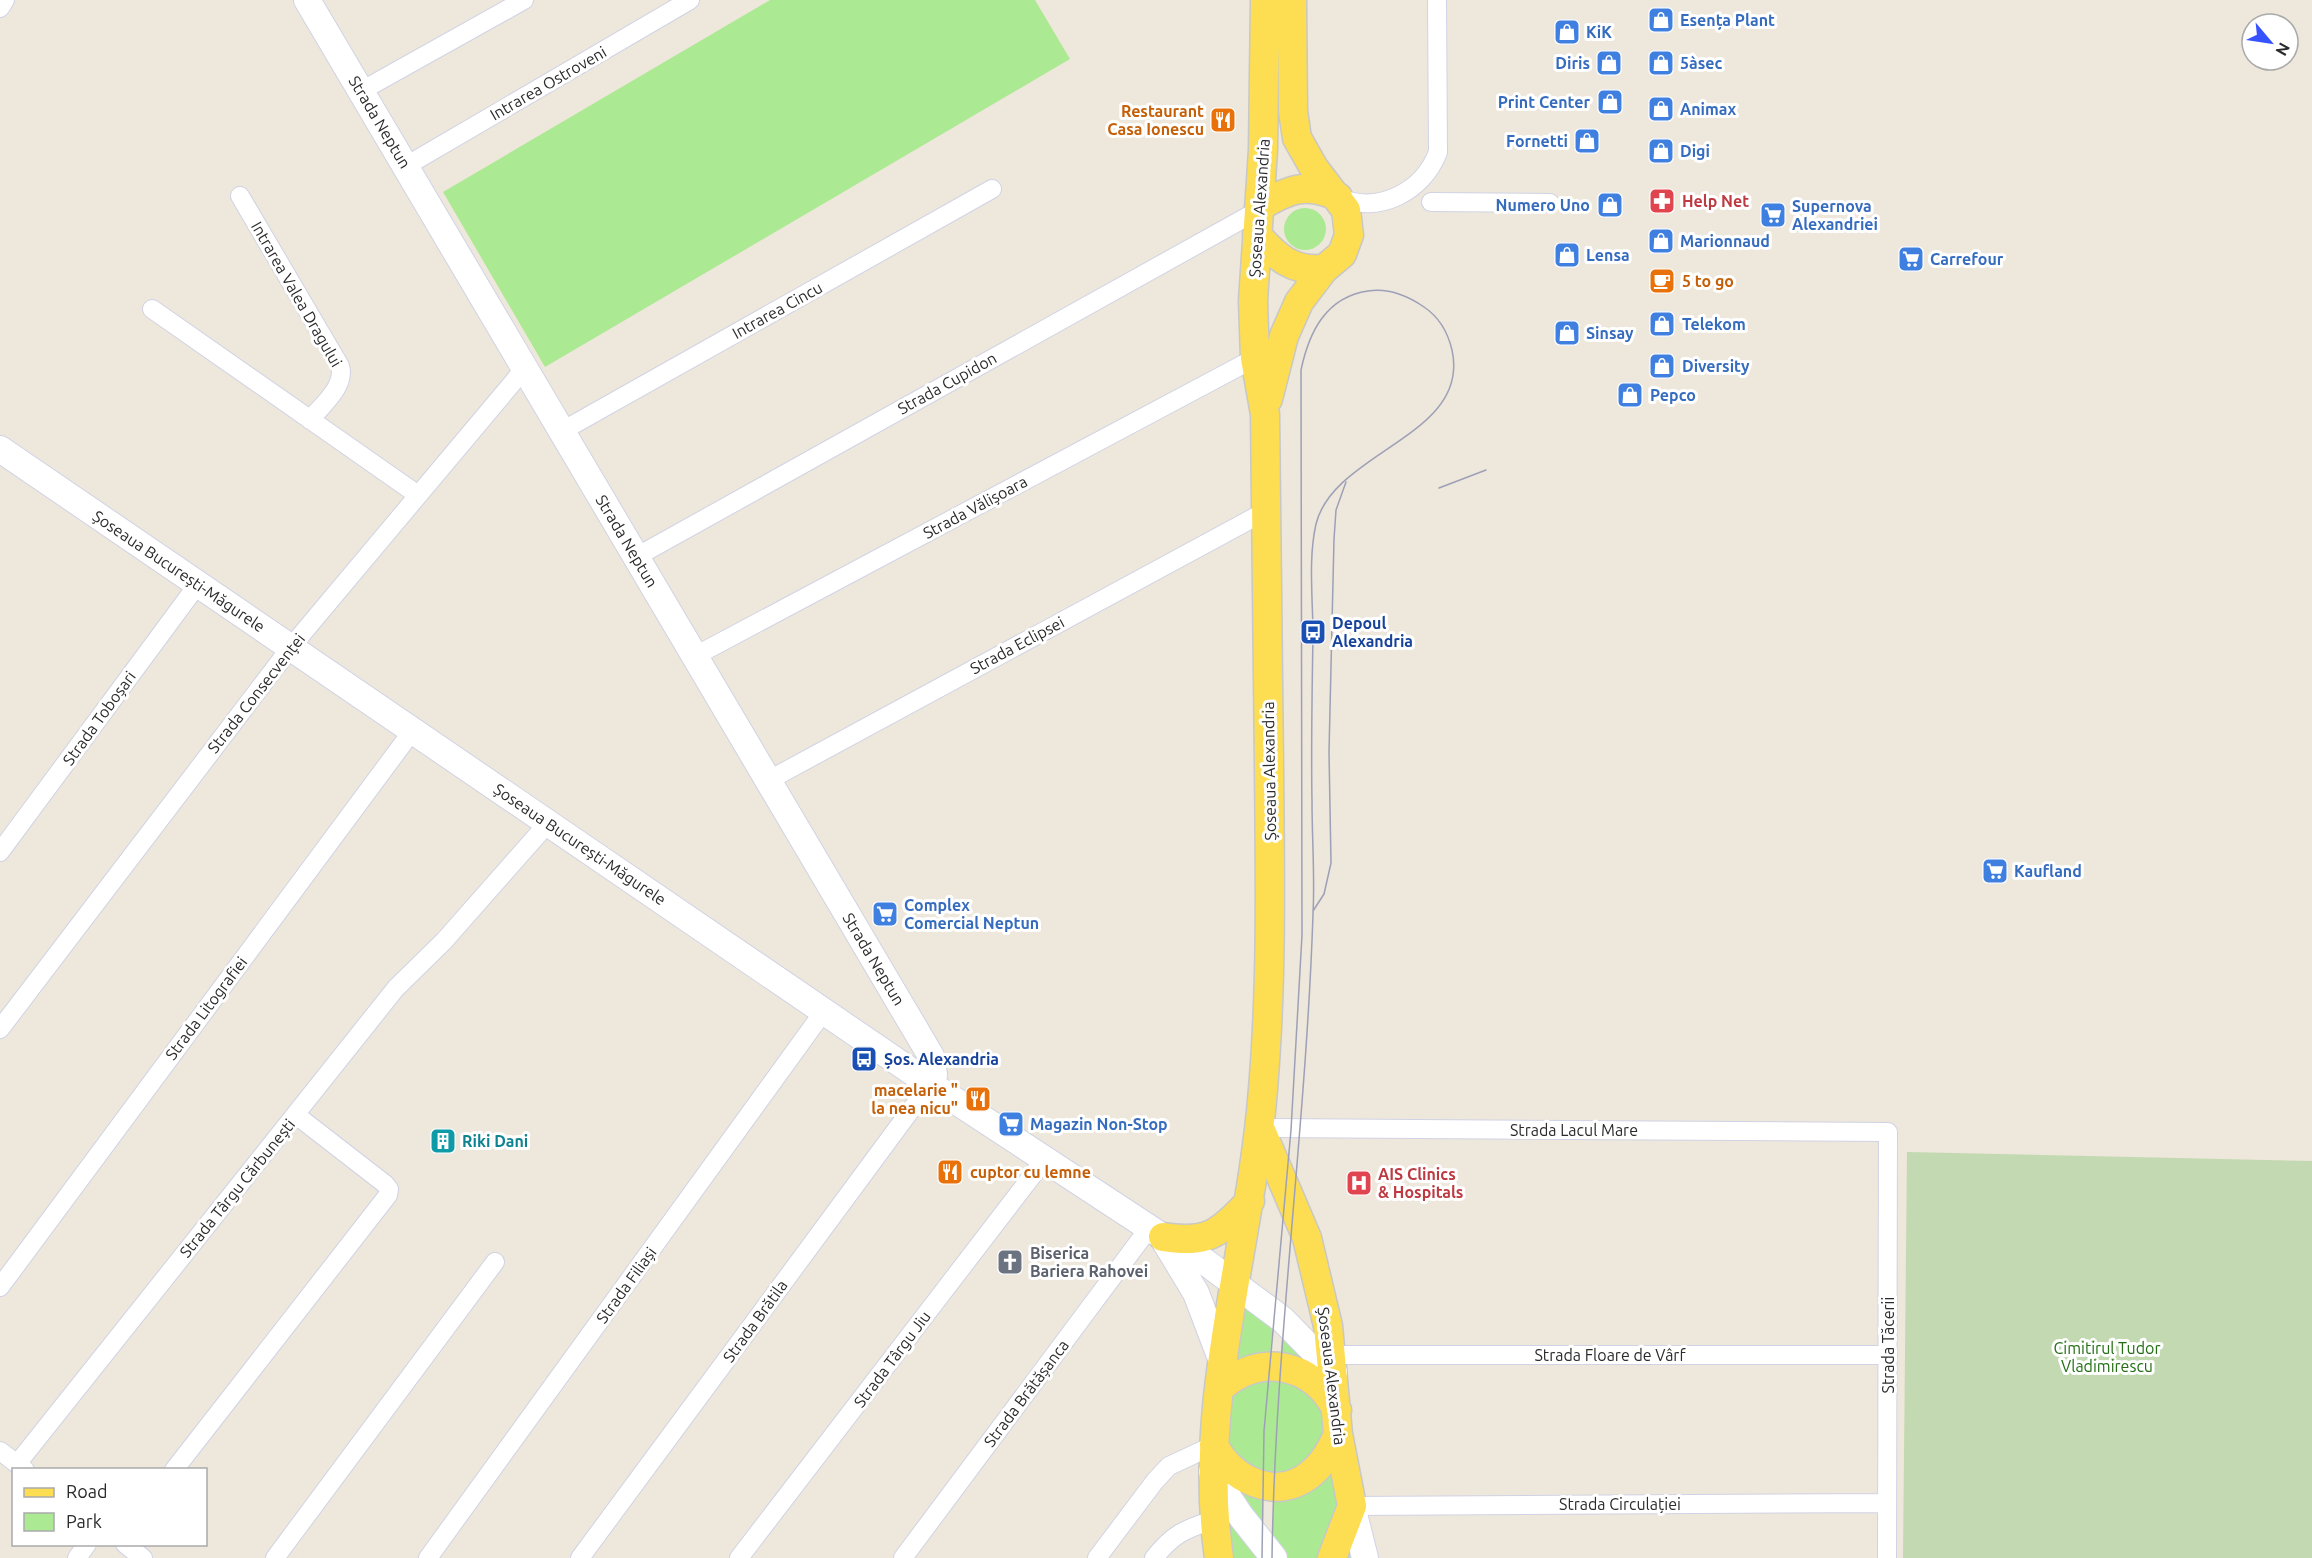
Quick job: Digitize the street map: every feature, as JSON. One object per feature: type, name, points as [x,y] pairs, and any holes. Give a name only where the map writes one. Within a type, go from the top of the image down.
[{"type":"main road","name":"Strada Neptun","points":[[307,0],[932,1056],[934,1075],[930,1084]]},
{"type":"main road","name":"Șoseaua Alexandria","points":[[1219,1558],[1213,1520],[1213,1459],[1221,1377],[1260,1128],[1266,1052],[1270,876],[1265,414],[1255,358],[1253,301],[1263,150],[1265,0]]},
{"type":"main road","name":"Șoseaua Alexandria","points":[[1265,414],[1284,336],[1299,302],[1324,269],[1342,254],[1348,235],[1346,210],[1314,168],[1297,138],[1293,111],[1292,0]]},
{"type":"main road","points":[[1324,269],[1310,270],[1292,266],[1272,252],[1258,217],[1281,193],[1304,187],[1322,190],[1338,197]]},
{"type":"main road","name":"Șoseaua București-Măgurele","points":[[0,448],[930,1084],[1236,1283],[1333,1364]]},
{"type":"main road","name":"Șoseaua Alexandria","points":[[1260,1128],[1306,1238],[1323,1299],[1333,1364],[1337,1422],[1352,1506]]},
{"type":"main road","points":[[1156,1232],[1183,1240],[1208,1238],[1232,1221],[1250,1201]]},
{"type":"main road","name":"Șoseaua București-Măgurele","points":[[1156,1232],[1196,1293],[1221,1377]]},
{"type":"main road","points":[[1213,1459],[1226,1465],[1245,1479],[1262,1486],[1282,1486],[1301,1481],[1315,1470],[1329,1452],[1337,1422],[1319,1384],[1291,1369],[1268,1367],[1221,1377]]},
{"type":"main road","points":[[1213,1459],[1240,1515],[1274,1558]]},
{"type":"main road","points":[[1332,1558],[1352,1506]]},
{"type":"main road","points":[[1352,1506],[1365,1558]]},
{"type":"street","points":[[0,8],[5,0]]},
{"type":"street","points":[[361,91],[524,0]]},
{"type":"street","name":"Intrarea Ostroveni","points":[[406,166],[690,0]]},
{"type":"street","points":[[1338,197],[1358,204],[1399,195],[1418,184],[1434,163],[1438,152],[1437,0]]},
{"type":"street","name":"Intrarea Cincu","points":[[562,431],[992,189]]},
{"type":"street","name":"Intrarea Valea Dragului","points":[[240,196],[343,374],[310,420]]},
{"type":"street","points":[[1431,202],[1550,203]]},
{"type":"street","name":"Strada Cupidon","points":[[636,557],[1258,217]]},
{"type":"street","points":[[152,309],[418,495]]},
{"type":"street","name":"Strada Vălișoara","points":[[695,656],[1255,358]]},
{"type":"street","name":"Strada Consecvenței","points":[[0,1029],[291,647],[525,368]]},
{"type":"street","name":"Strada Eclipsei","points":[[769,780],[1266,511]]},
{"type":"street","name":"Strada Toboșari","points":[[0,852],[198,584]]},
{"type":"street","name":"Strada Litografiei","points":[[0,1287],[413,730]]},
{"type":"street","points":[[296,1114],[396,988],[444,941],[549,822]]},
{"type":"street","name":"Strada Filiași","points":[[428,1558],[824,1011]]},
{"type":"street","name":"Strada Brătila","points":[[580,1558],[930,1084]]},
{"type":"street","name":"Strada Târgu Cărbunești","points":[[21,1467],[296,1114],[385,1184],[389,1189],[388,1196],[176,1468]]},
{"type":"street","name":"Strada Lacul Mare","points":[[1260,1128],[1888,1132]]},
{"type":"street","name":"Strada Tăcerii","points":[[1887,1558],[1888,1132]]},
{"type":"street","name":"Strada Târgu Jiu","points":[[740,1558],[1044,1159]]},
{"type":"street","name":"Strada Brătășanca","points":[[903,1558],[1156,1232]]},
{"type":"street","points":[[275,1558],[495,1262]]},
{"type":"street","name":"Strada Floare de Vârf","points":[[1333,1364],[1888,1355]]},
{"type":"street","points":[[0,1451],[21,1467]]},
{"type":"street","points":[[1096,1558],[1155,1480],[1169,1466],[1213,1459]]},
{"type":"street","name":"Strada Circulației","points":[[1352,1506],[1887,1503]]},
{"type":"street","points":[[1154,1558],[1170,1538],[1182,1530],[1213,1520]]},
{"type":"street","points":[[76,1558],[86,1546]]},
{"type":"street","points":[[126,1546],[143,1558]]},
{"type":"green space","points":[[770,0],[1035,0],[1070,59],[545,367],[443,192]]},
{"type":"green space","points":[[1305,208],[1320,214],[1326,229],[1320,244],[1305,250],[1290,244],[1284,229],[1290,214]]},
{"type":"green space","name":"Cimitirul Tudor Vladimirescu","points":[[1907,1152],[2312,1161],[2312,1558],[1903,1558]]},
{"type":"green space","points":[[1237,1283],[1274,1312],[1269,1367],[1280,1367],[1283,1320],[1318,1353],[1365,1558],[1272,1558],[1274,1487],[1262,1486],[1262,1558],[1219,1558]]},
{"type":"tram line","points":[[1262,1558],[1264,1431],[1291,1130],[1302,935],[1301,370],[1309,342],[1322,318],[1330,309],[1353,295],[1375,290],[1411,299],[1429,311],[1438,321],[1452,350],[1452,379],[1441,403],[1422,424],[1348,478],[1328,499],[1316,524],[1314,537],[1312,551],[1313,914],[1304,1075],[1284,1316],[1274,1477],[1272,1558]]},
{"type":"tram line","points":[[1439,488],[1486,470]]},
{"type":"tram line","points":[[1313,911],[1324,894],[1331,863],[1329,752],[1334,539],[1336,510],[1346,482]]},
{"type":"place","name":"Esența Plant","points":[[1661,20]]},
{"type":"place","name":"KiK","points":[[1567,32]]},
{"type":"place","name":"Diris","points":[[1609,63]]},
{"type":"place","name":"5àsec","points":[[1661,63]]},
{"type":"place","name":"Print Center","points":[[1610,102]]},
{"type":"place","name":"Animax","points":[[1661,109]]},
{"type":"place","name":"Restaurant Casa Ionescu","points":[[1223,120]]},
{"type":"place","name":"Fornetti","points":[[1587,141]]},
{"type":"place","name":"Digi","points":[[1661,151]]},
{"type":"place","name":"Help Net","points":[[1662,201]]},
{"type":"place","name":"Numero Uno","points":[[1610,205]]},
{"type":"place","name":"Supernova Alexandriei","points":[[1773,215]]},
{"type":"place","name":"Marionnaud","points":[[1661,241]]},
{"type":"place","name":"Lensa","points":[[1567,255]]},
{"type":"place","name":"Carrefour","points":[[1911,259]]},
{"type":"place","name":"5 to go","points":[[1662,281]]},
{"type":"place","name":"Telekom","points":[[1662,324]]},
{"type":"place","name":"Sinsay","points":[[1567,333]]},
{"type":"place","name":"Diversity","points":[[1662,366]]},
{"type":"place","name":"Pepco","points":[[1630,395]]},
{"type":"place","name":"Depoul Alexandria","points":[[1313,632]]},
{"type":"place","name":"Kaufland","points":[[1995,871]]},
{"type":"place","name":"Complex Comercial Neptun","points":[[885,914]]},
{"type":"place","name":"Șos. Alexandria","points":[[864,1059]]},
{"type":"place","name":"macelarie \" la nea nicu\"","points":[[978,1099]]},
{"type":"place","name":"Magazin Non-Stop","points":[[1011,1124]]},
{"type":"place","name":"Riki Dani","points":[[443,1141]]},
{"type":"place","name":"cuptor cu lemne","points":[[950,1172]]},
{"type":"place","name":"AIS Clinics & Hospitals","points":[[1359,1183]]},
{"type":"place","name":"Biserica Bariera Rahovei","points":[[1010,1262]]}]
